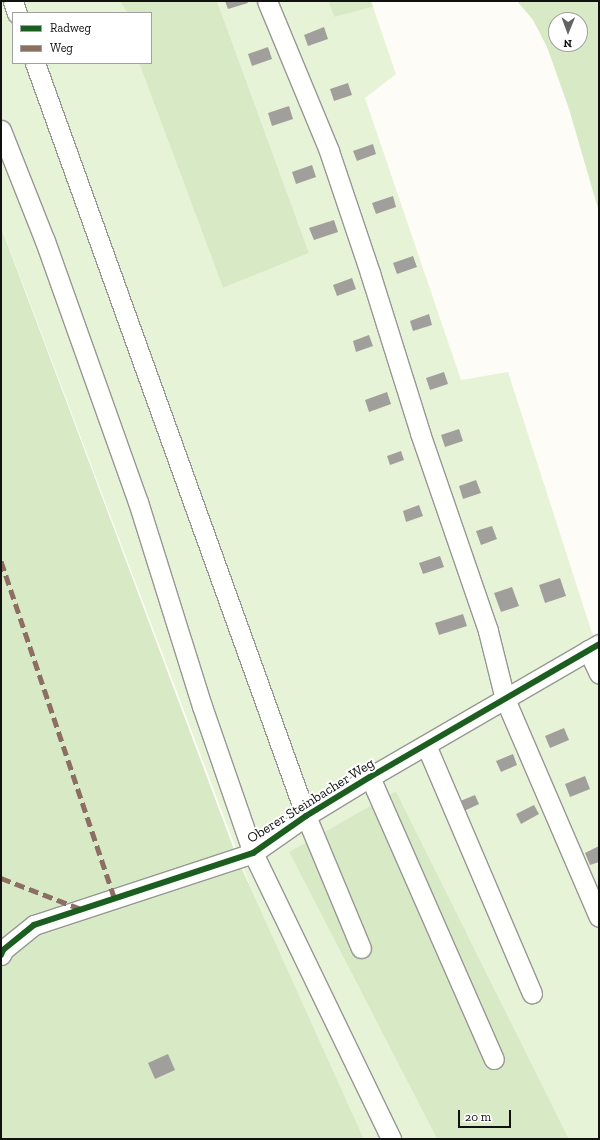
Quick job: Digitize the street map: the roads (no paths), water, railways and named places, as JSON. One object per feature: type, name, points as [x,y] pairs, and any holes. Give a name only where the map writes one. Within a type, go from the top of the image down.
[{"type":"street","points":[[13,1],[17,12]]},
{"type":"street","points":[[267,1],[329,151],[420,433],[488,631],[506,699],[599,917]]},
{"type":"street","points":[[35,64],[306,816],[361,948]]},
{"type":"street","points":[[1,130],[46,241],[138,502],[202,706],[253,853],[391,1139]]},
{"type":"street","points":[[594,647],[599,674]]},
{"type":"street","name":"Oberer Steinbacher Weg","points":[[1,955],[3,950],[34,925],[253,853],[306,816],[370,777],[594,647]]},
{"type":"street","points":[[426,745],[532,993]]},
{"type":"street","points":[[370,777],[494,1059]]}]
